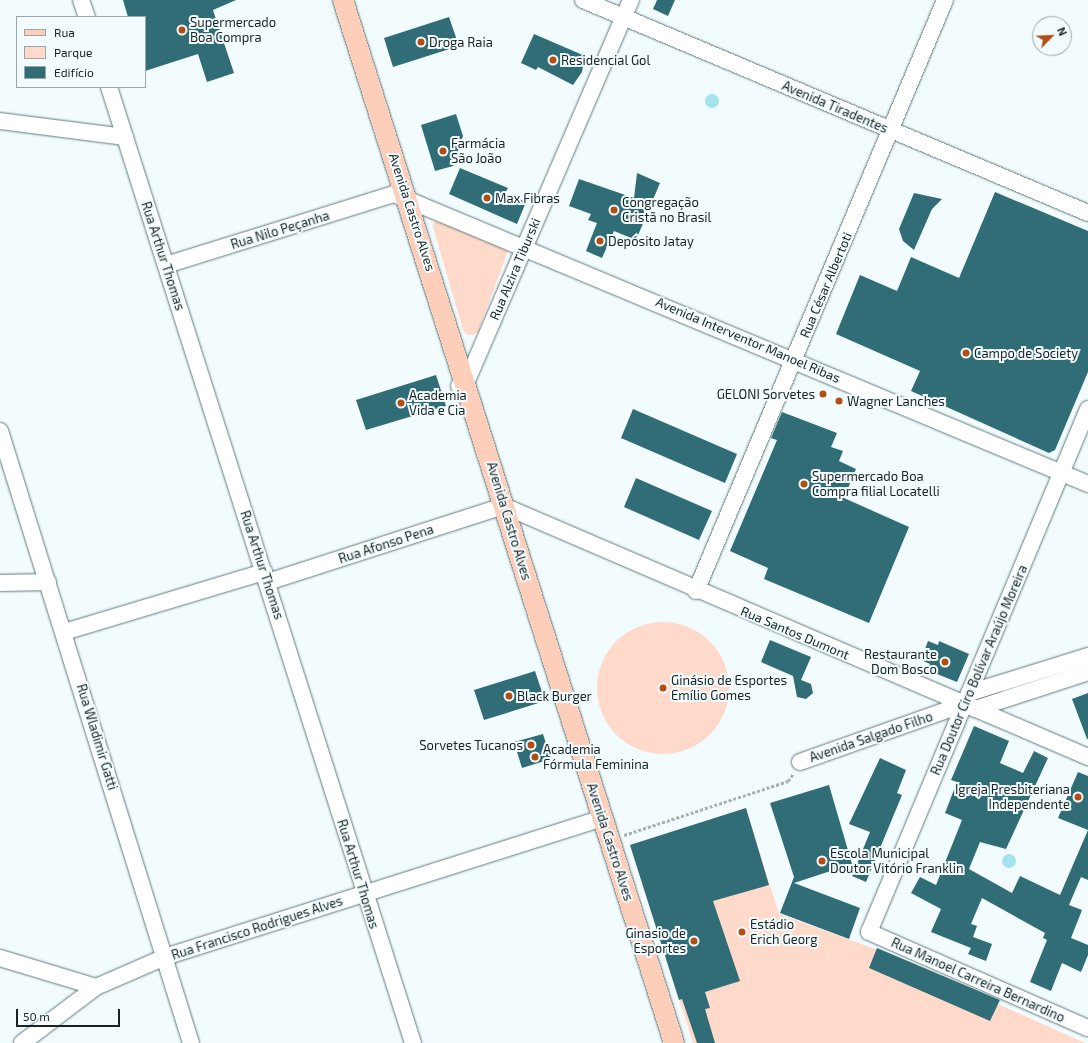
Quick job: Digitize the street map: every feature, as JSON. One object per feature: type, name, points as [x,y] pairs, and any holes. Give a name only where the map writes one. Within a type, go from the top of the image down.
[{"type":"main road","name":"Avenida Castro Alves","points":[[333,0],[362,77],[401,197],[644,964],[674,1043]]},
{"type":"main road","name":"Avenida Castro Alves","points":[[343,0],[362,77]]},
{"type":"main road","name":"Avenida Castro Alves","points":[[598,820],[610,840],[664,1043]]},
{"type":"street","points":[[81,0],[87,16]]},
{"type":"street","name":"Avenida Tiradentes","points":[[583,0],[890,131],[1088,213]]},
{"type":"street","name":"Rua Alzira Tiburski","points":[[461,385],[525,247],[631,0]]},
{"type":"street","name":"Rua César Albertoti","points":[[696,591],[945,0]]},
{"type":"street","name":"Rua Arthur Thomas","points":[[109,88],[266,577],[364,894],[413,1043]]},
{"type":"street","points":[[0,120],[125,137]]},
{"type":"street","name":"Avenida Interventor Manoel Ribas","points":[[401,197],[795,359],[1088,484]]},
{"type":"street","name":"Rua Nilo Peçanha","points":[[166,265],[401,197]]},
{"type":"street","name":"Rua Doutor Ciro Bolívar Araújo Moreira","points":[[869,932],[969,702],[1088,408]]},
{"type":"street","name":"Rua Wladimir Gatti","points":[[0,431],[64,632],[191,1043]]},
{"type":"street","name":"Rua Afonso Pena","points":[[64,632],[266,577],[499,508]]},
{"type":"street","name":"Rua Santos Dumont","points":[[499,508],[696,591],[969,702],[1088,757]]},
{"type":"street","points":[[0,582],[48,582]]},
{"type":"street","name":"Avenida Salgado Filho","points":[[800,762],[969,702],[1088,656]]},
{"type":"street","name":"Avenida Salgado Filho","points":[[969,702],[1088,672]]},
{"type":"street","name":"Rua Francisco Rodrigues Alves","points":[[22,1043],[96,986],[165,957],[598,820]]},
{"type":"street","name":"Rua Manoel Carreira Bernardino","points":[[869,932],[1088,1028]]},
{"type":"street","points":[[0,958],[96,986]]},
{"type":"path","points":[[610,840],[788,781],[800,762]]},
{"type":"green space","points":[[440,220],[508,251],[478,332],[473,335],[467,335],[463,330],[433,227],[433,223]]},
{"type":"green space","name":"Ginásio de Esportes Emílio Gomes","points":[[669,622],[688,627],[700,633],[710,641],[718,651],[724,663],[728,675],[728,701],[724,713],[718,725],[710,735],[700,743],[688,749],[676,753],[657,754],[638,749],[626,743],[616,735],[608,725],[602,713],[598,701],[597,682],[602,663],[608,651],[616,641],[626,633],[638,627],[650,623]]},
{"type":"green space","name":"Estádio Erich Georg","points":[[746,808],[779,914],[875,949],[1085,1043],[693,1043],[630,845]]},
{"type":"water","points":[[712,94],[717,96],[719,101],[717,106],[712,108],[707,106],[705,101],[707,96]]},
{"type":"water","points":[[1009,854],[1014,856],[1016,861],[1014,866],[1009,868],[1004,866],[1002,861],[1004,856]]},
{"type":"building","name":"Supermercado Boa Compra","points":[[123,0],[236,0],[213,10],[234,73],[207,82],[198,54],[146,71],[146,16],[128,16]]},
{"type":"building","points":[[657,0],[675,0],[668,16],[653,9]]},
{"type":"building","name":"Droga Raia","points":[[449,17],[459,46],[393,67],[384,38]]},
{"type":"building","name":"Residencial Gol","points":[[534,34],[585,56],[582,72],[573,85],[538,67],[536,70],[521,63]]},
{"type":"building","name":"Farmácia São João","points":[[456,114],[463,136],[453,166],[435,171],[421,125]]},
{"type":"building","name":"Max Fibras","points":[[460,168],[508,188],[505,193],[526,202],[517,224],[449,194]]},
{"type":"building","name":"Congregação Cristã no Brasil","points":[[637,173],[660,183],[636,240],[614,231],[602,258],[586,251],[597,223],[588,220],[591,214],[569,206],[579,179],[634,198]]},
{"type":"building","points":[[995,192],[1088,231],[1088,372],[1055,450],[1049,453],[911,391],[920,371],[836,334],[860,275],[897,291],[911,257],[959,278]]},
{"type":"building","points":[[914,193],[942,199],[932,209],[914,250],[903,241],[899,229]]},
{"type":"building","name":"Academia Vida e Cia","points":[[436,375],[446,406],[366,430],[356,400]]},
{"type":"building","points":[[633,409],[737,454],[725,483],[621,438]]},
{"type":"building","points":[[782,412],[837,433],[831,447],[843,451],[839,461],[856,469],[844,498],[909,527],[869,623],[764,579],[768,568],[730,551],[777,440],[771,438]]},
{"type":"building","points":[[636,478],[712,511],[699,540],[624,507]]},
{"type":"building","points":[[770,640],[811,657],[801,680],[811,684],[813,693],[806,699],[797,697],[793,676],[761,662]]},
{"type":"building","name":"Restaurante Dom Bosco","points":[[928,641],[938,645],[939,641],[969,654],[957,682],[927,670],[930,664],[921,660]]},
{"type":"building","name":"Black Burger","points":[[535,671],[545,701],[484,720],[474,690]]},
{"type":"building","points":[[1088,693],[1088,739],[1087,739],[1072,699]]},
{"type":"building","points":[[974,726],[1009,741],[1000,763],[1023,773],[1034,751],[1048,758],[1006,849],[980,842],[969,869],[1012,893],[1020,876],[1060,895],[1088,830],[1088,880],[1081,877],[1069,905],[1082,910],[1071,938],[1088,945],[1088,955],[1081,972],[1062,963],[1051,991],[1030,982],[1047,940],[1043,938],[1045,933],[982,898],[971,924],[977,926],[973,937],[992,944],[986,961],[968,954],[971,948],[931,932],[941,909],[911,893],[920,877],[936,885],[962,820],[945,813],[957,782],[951,780]]},
{"type":"building","points":[[543,734],[551,759],[522,768],[514,742]]},
{"type":"building","points":[[880,758],[906,770],[897,793],[902,795],[866,882],[852,876],[870,832],[849,824]]},
{"type":"building","name":"Igreja Presbiteriana Independente","points":[[1078,772],[1088,776],[1088,830],[1058,818]]},
{"type":"building","points":[[829,785],[852,864],[794,883],[860,908],[849,939],[780,913],[794,877],[770,803]]},
{"type":"building","name":"Ginasio de Esportes","points":[[746,808],[769,885],[713,901],[740,981],[705,992],[710,1008],[705,1009],[715,1043],[697,1043],[682,999],[679,1000],[630,845]]},
{"type":"building","points":[[877,948],[1000,1000],[990,1021],[869,968]]},
{"type":"place","name":"Supermercado Boa Compra","points":[[182,30]]},
{"type":"place","name":"Droga Raia","points":[[421,42]]},
{"type":"place","name":"Residencial Gol","points":[[553,60]]},
{"type":"place","name":"Farmácia São João","points":[[443,151]]},
{"type":"place","name":"Max Fibras","points":[[487,198]]},
{"type":"place","name":"Congregação Cristã no Brasil","points":[[614,210]]},
{"type":"place","name":"Depósito Jatay","points":[[600,241]]},
{"type":"place","name":"Campo de Society","points":[[966,353]]},
{"type":"place","name":"GELONI Sorvetes","points":[[823,394]]},
{"type":"place","name":"Wagner Lanches","points":[[839,401]]},
{"type":"place","name":"Academia Vida e Cia","points":[[401,403]]},
{"type":"place","name":"Supermercado Boa Compra filial Locatelli","points":[[804,484]]},
{"type":"place","name":"Restaurante Dom Bosco","points":[[945,662]]},
{"type":"place","name":"Ginásio de Esportes Emílio Gomes","points":[[663,688]]},
{"type":"place","name":"Black Burger","points":[[509,696]]},
{"type":"place","name":"Sorvetes Tucanos","points":[[531,745]]},
{"type":"place","name":"Academia Fórmula Feminina","points":[[535,757]]},
{"type":"place","name":"Igreja Presbiteriana Independente","points":[[1078,797]]},
{"type":"place","name":"Escola Municipal Doutor Vitório Franklin","points":[[822,861]]},
{"type":"place","name":"Estádio Erich Georg","points":[[742,932]]},
{"type":"place","name":"Ginasio de Esportes","points":[[694,941]]}]
